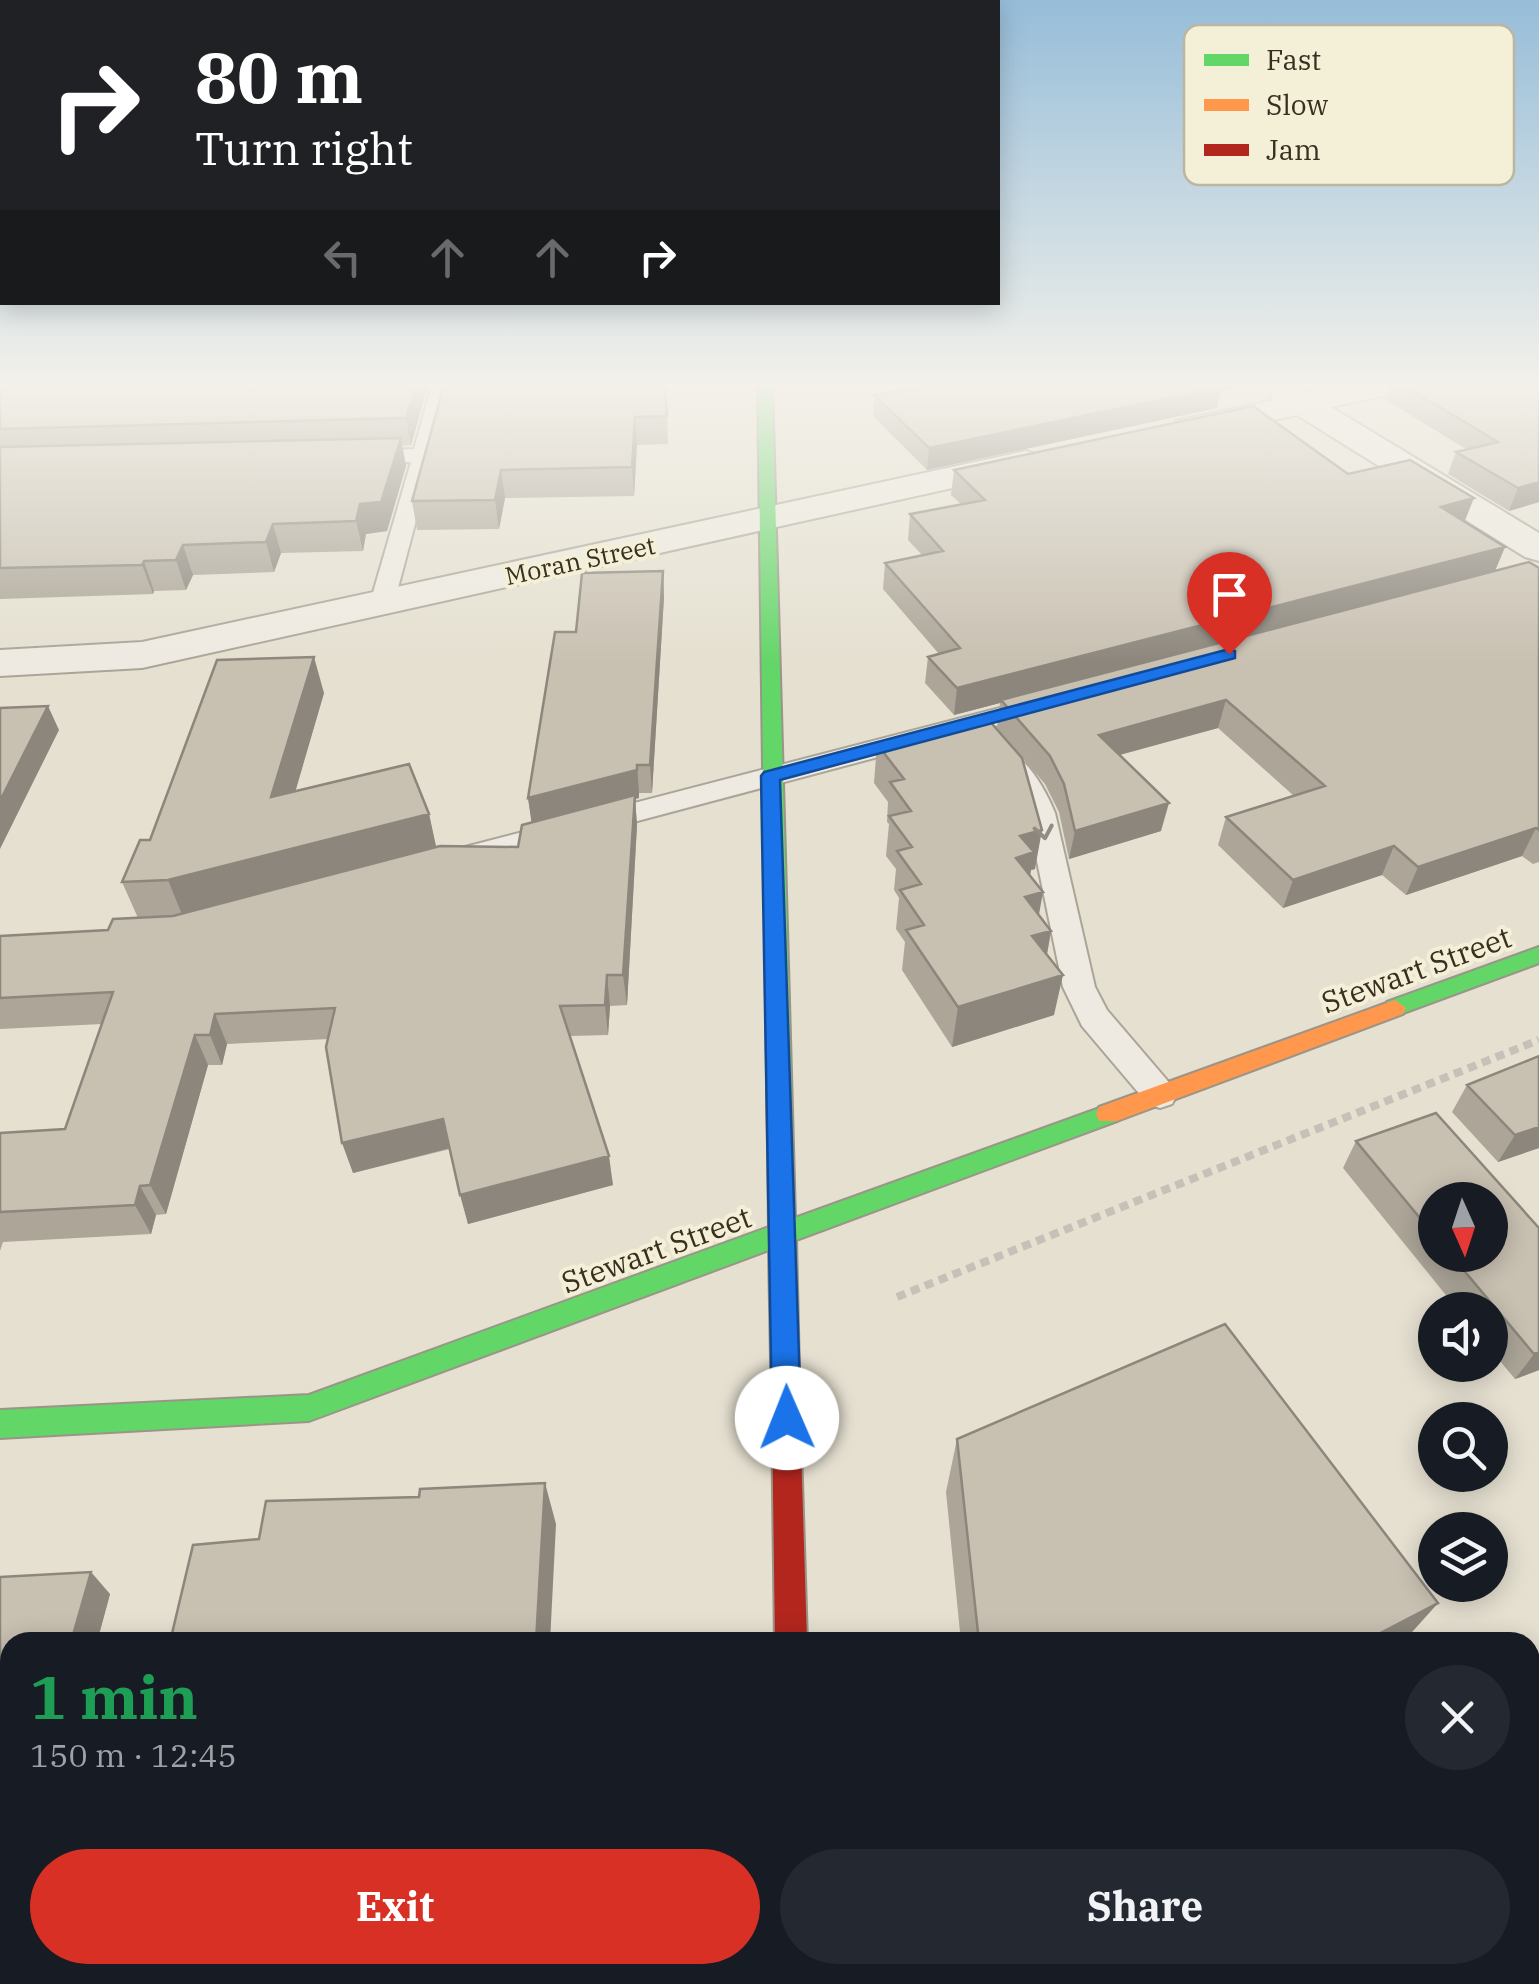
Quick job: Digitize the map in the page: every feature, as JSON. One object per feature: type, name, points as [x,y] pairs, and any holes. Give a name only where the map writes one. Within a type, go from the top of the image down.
[{"type":"street","points":[[767,478],[770,776],[791,1632]]},
{"type":"street","name":"Moran Street","points":[[0,663],[142,655],[957,478]]},
{"type":"street","points":[[1407,478],[1533,566]]},
{"type":"street","name":"Stewart Street","points":[[0,1424],[310,1408],[1539,956]]},
{"type":"lane","points":[[382,604],[417,478]]},
{"type":"lane","points":[[433,866],[1068,698]]},
{"type":"lane","points":[[974,723],[1032,792],[1041,813],[1079,987],[1094,1017],[1160,1095]]},
{"type":"path","points":[[897,1296],[1539,1040]]},
{"type":"building","points":[[0,478],[389,478],[381,502],[360,504],[356,521],[273,524],[266,542],[183,545],[176,560],[144,561],[142,565],[0,568]]},
{"type":"building","points":[[418,478],[499,478],[495,500],[412,501]]},
{"type":"building","points":[[962,478],[1440,478],[1474,498],[1441,507],[1505,547],[957,688],[928,657],[960,648],[885,563],[943,551],[910,514],[985,500]]},
{"type":"building","points":[[1500,478],[1539,478],[1539,482],[1518,488]]},
{"type":"building","points":[[1529,562],[1539,568],[1539,830],[1418,867],[1394,846],[1293,880],[1226,817],[1325,786],[1226,700],[1099,735],[1169,803],[1075,831],[1064,784],[1050,756],[1001,700]]},
{"type":"building","points":[[663,571],[650,765],[637,765],[637,770],[528,798],[555,632],[576,632],[582,573]]},
{"type":"building","points":[[314,657],[271,797],[409,764],[429,814],[168,880],[122,882],[140,840],[150,840],[217,660]]},
{"type":"building","points":[[48,706],[0,801],[0,708]]},
{"type":"building","points":[[986,717],[1022,758],[1042,830],[1020,836],[1034,852],[1016,858],[1043,892],[1025,897],[1051,931],[1032,936],[1063,975],[958,1007],[906,930],[924,925],[900,890],[921,884],[897,851],[912,847],[889,816],[911,811],[890,782],[904,779],[877,744]]},
{"type":"building","points":[[635,795],[623,975],[607,975],[605,1005],[560,1006],[609,1156],[460,1195],[443,1119],[342,1143],[326,1047],[335,1008],[215,1014],[210,1035],[195,1035],[150,1185],[140,1186],[135,1205],[0,1212],[0,1133],[65,1129],[113,992],[0,998],[0,936],[108,930],[113,919],[173,916],[440,846],[518,847],[522,825]]},
{"type":"building","points":[[1539,1056],[1539,1127],[1515,1135],[1467,1085]]},
{"type":"building","points":[[1436,1113],[1498,1182],[1418,1182],[1418,1216],[1356,1141]]},
{"type":"building","points":[[1508,1193],[1539,1228],[1539,1352],[1534,1354],[1508,1323],[1508,1292],[1482,1292],[1465,1272],[1508,1272]]},
{"type":"building","points":[[1225,1324],[1418,1577],[1418,1602],[1438,1603],[1382,1632],[978,1632],[957,1439]]},
{"type":"building","points":[[545,1483],[537,1632],[172,1632],[193,1545],[259,1539],[266,1501],[419,1497],[420,1489]]},
{"type":"building","points":[[91,1572],[74,1632],[0,1632],[0,1577]]},
{"type":"traffic: fast","points":[[767,478],[786,1416]]},
{"type":"traffic: fast","points":[[1395,1008],[1539,955]]},
{"type":"traffic: fast","points":[[0,1424],[309,1408],[1108,1114]]},
{"type":"traffic: slow","points":[[1108,1114],[1395,1008]]},
{"type":"traffic: jam","points":[[786,1416],[791,1632]]},
{"type":"route","points":[[787,1418],[770,776],[1229,654]]}]
